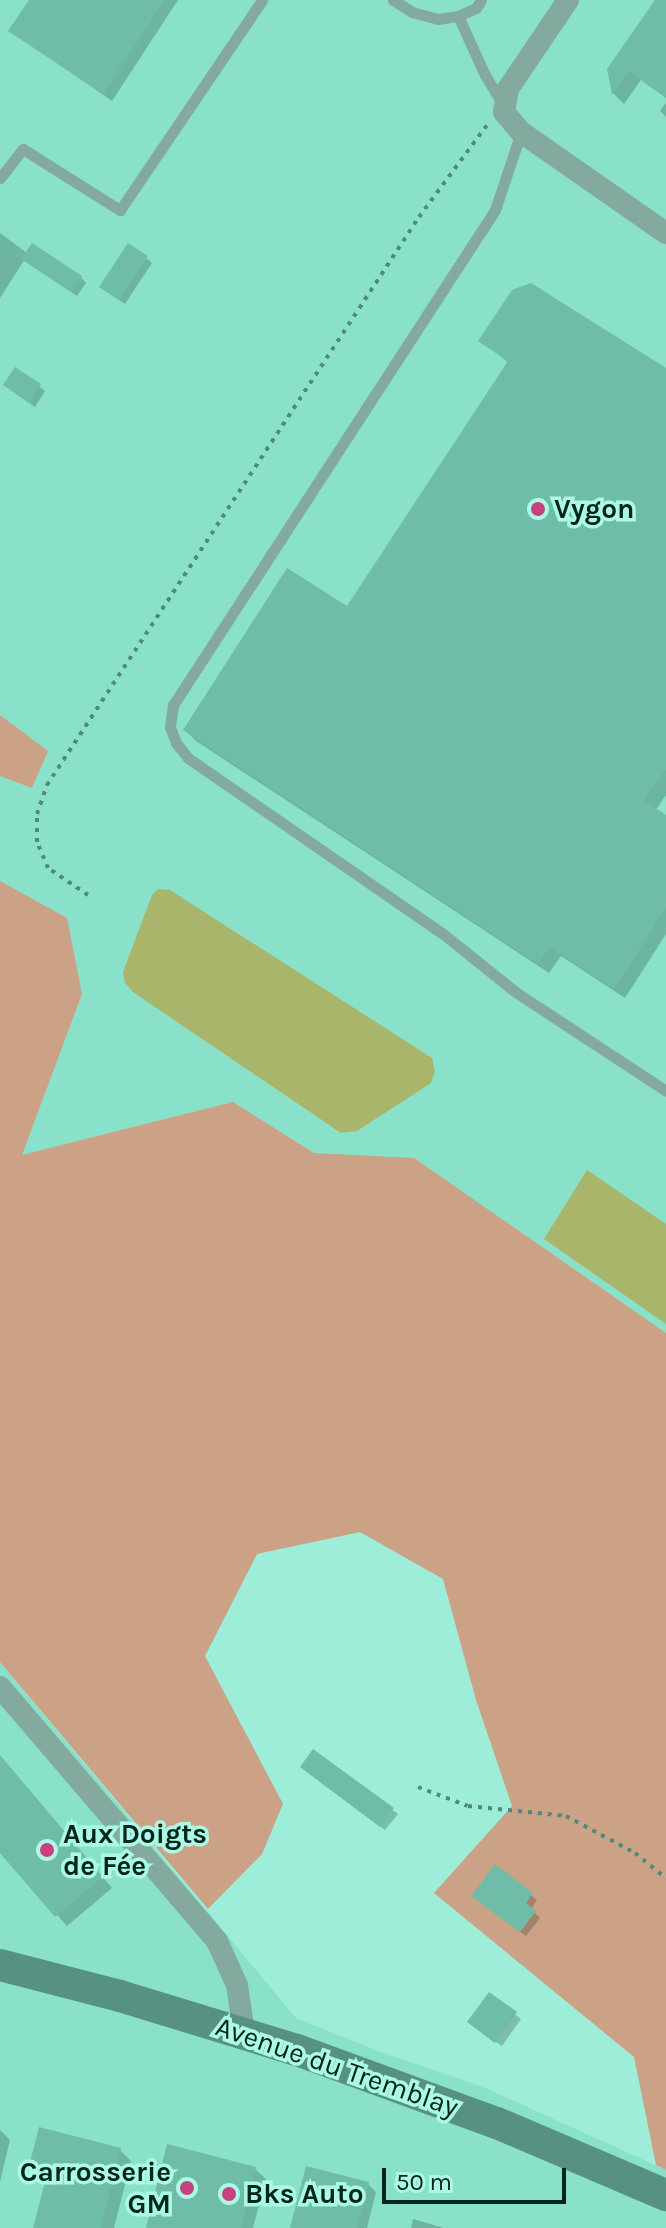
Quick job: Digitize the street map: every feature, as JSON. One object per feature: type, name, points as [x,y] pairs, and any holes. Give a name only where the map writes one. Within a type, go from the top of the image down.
[{"type":"main road","name":"Avenue du Tremblay","points":[[0,1965],[244,2033],[425,2095],[666,2195]]},
{"type":"street","points":[[568,0],[502,104],[506,117],[521,132],[666,233]]},
{"type":"street","points":[[0,1687],[217,1941],[237,1985],[244,2033]]},
{"type":"lane","points":[[0,178],[23,149],[120,210],[262,0]]},
{"type":"lane","points":[[393,0],[412,12],[438,19],[458,16],[476,8],[481,0]]},
{"type":"lane","points":[[458,16],[502,104]]},
{"type":"lane","points":[[521,132],[495,210],[173,705],[170,727],[176,743],[188,758],[442,933],[517,993],[666,1091]]},
{"type":"path","points":[[88,895],[48,868],[37,842],[37,814],[47,785],[419,217],[502,104]]},
{"type":"path","points":[[418,1787],[468,1806],[566,1816],[635,1853],[666,1878]]},
{"type":"shaded area","points":[[0,0],[666,0],[666,1437],[0,1210]]},
{"type":"shaded area","points":[[0,715],[48,751],[32,788],[0,776]]},
{"type":"shaded area","points":[[0,881],[67,918],[82,994],[22,1155],[233,1102],[314,1153],[414,1158],[666,1333],[666,2170],[656,2165],[634,2057],[434,1893],[512,1806],[476,1700],[443,1579],[360,1532],[257,1554],[205,1656],[283,1804],[262,1854],[208,1909],[0,1662]]},
{"type":"shaded area","points":[[158,889],[170,890],[432,1058],[435,1071],[431,1083],[357,1131],[341,1133],[133,992],[125,983],[123,972],[152,895]]},
{"type":"shaded area","points":[[587,1170],[666,1224],[666,1324],[544,1239]]},
{"type":"shaded area","points":[[0,1662],[296,2018],[381,2052],[483,2087],[666,2170],[666,2228],[0,2228]]},
{"type":"building","points":[[29,0],[165,0],[103,94],[8,31]]},
{"type":"building","points":[[655,0],[666,0],[666,97],[629,71],[612,95],[607,69]]},
{"type":"building","points":[[32,243],[82,276],[71,292],[21,259]]},
{"type":"building","points":[[128,243],[148,256],[119,300],[99,287]]},
{"type":"building","points":[[531,283],[666,368],[666,769],[644,801],[666,815],[666,908],[614,989],[550,947],[538,964],[183,730],[287,568],[347,606],[508,361],[478,341],[512,290]]},
{"type":"building","points":[[15,367],[41,384],[29,403],[3,385]]},
{"type":"building","points":[[313,1749],[394,1808],[380,1827],[300,1767]]},
{"type":"building","points":[[0,1755],[103,1877],[55,1917],[0,1853]]},
{"type":"building","points":[[495,1864],[533,1893],[526,1903],[536,1911],[520,1932],[471,1896]]},
{"type":"building","points":[[489,1992],[517,2012],[495,2043],[467,2022]]},
{"type":"building","points":[[39,2127],[121,2148],[101,2228],[33,2228],[47,2174],[28,2170]]},
{"type":"building","points":[[167,2144],[256,2167],[241,2228],[146,2228]]},
{"type":"building","points":[[306,2166],[369,2182],[357,2228],[290,2228]]},
{"type":"place","name":"Vygon","points":[[538,509]]},
{"type":"place","name":"Aux Doigts de Fée","points":[[47,1850]]},
{"type":"place","name":"Carrosserie GM","points":[[187,2188]]},
{"type":"place","name":"Bks Auto","points":[[229,2194]]}]
